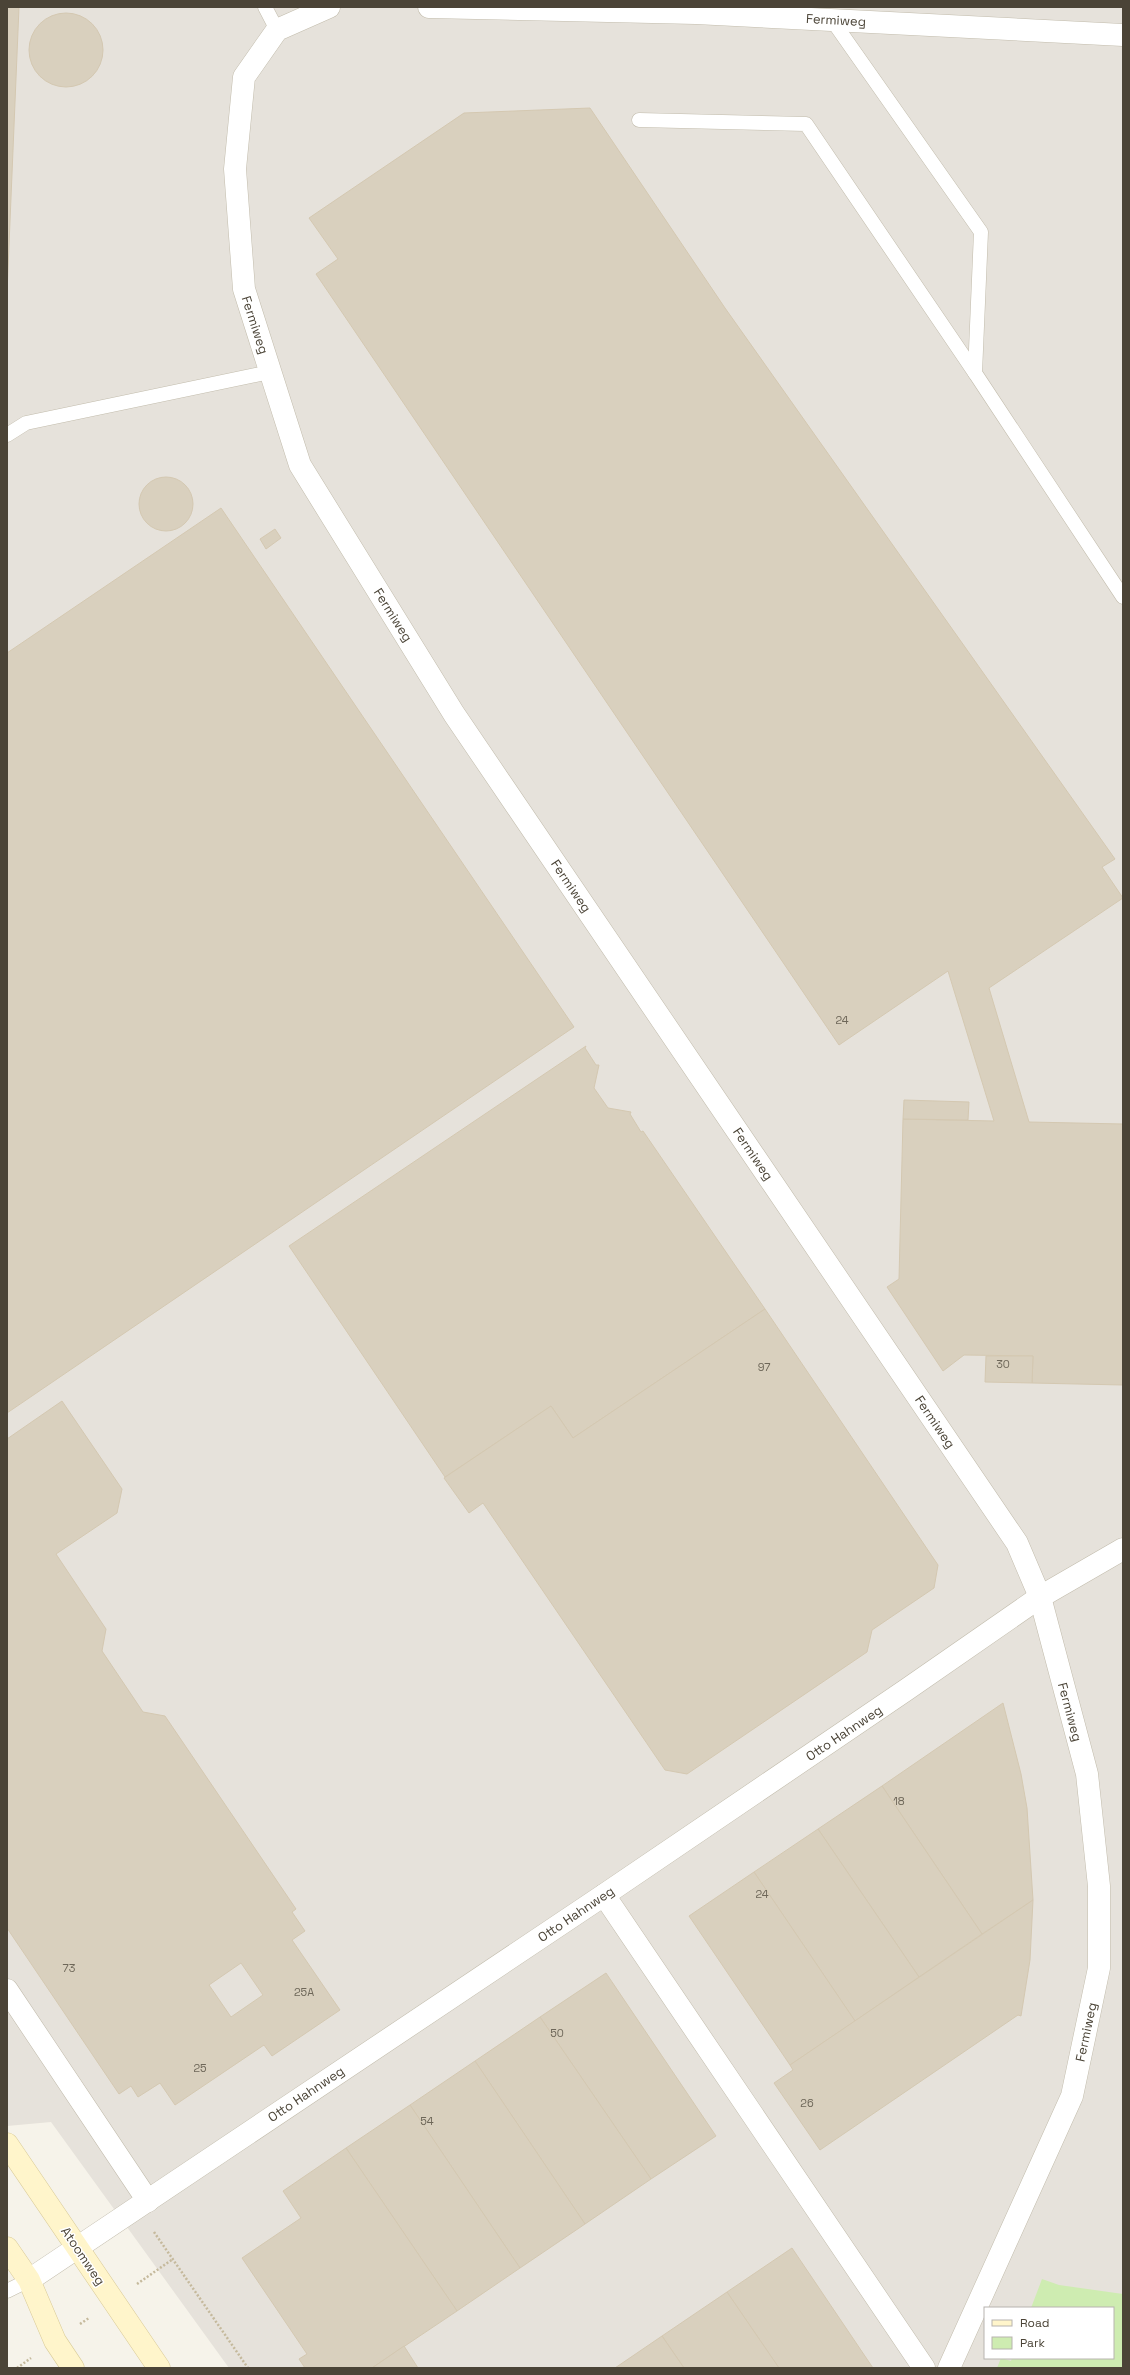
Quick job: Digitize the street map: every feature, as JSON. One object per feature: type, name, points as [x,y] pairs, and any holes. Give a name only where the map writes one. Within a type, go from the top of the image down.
[{"type":"main road","name":"Atoomweg","points":[[7,2144],[159,2368]]},
{"type":"main road","points":[[7,2248],[29,2280],[56,2341],[73,2368]]},
{"type":"street","points":[[277,30],[329,7]]},
{"type":"street","name":"Fermiweg","points":[[429,7],[696,13],[1123,34]]},
{"type":"street","name":"Fermiweg","points":[[277,30],[244,77],[235,169],[244,289],[300,465],[454,714],[1017,1543],[1040,1596],[1087,1774],[1099,1886],[1099,1968],[1072,2096],[948,2368]]},
{"type":"street","name":"Otto Hahnweg","points":[[29,2280],[78,2249],[604,1895],[906,1690],[1040,1596],[1123,1549]]},
{"type":"street","points":[[604,1895],[924,2368]]},
{"type":"street","points":[[7,1990],[148,2201]]},
{"type":"lane","points":[[265,7],[277,30]]},
{"type":"lane","points":[[832,20],[981,232],[975,373]]},
{"type":"lane","points":[[639,120],[806,124],[975,373],[1123,596]]},
{"type":"lane","points":[[7,435],[26,423],[270,372]]},
{"type":"lane","points":[[7,2291],[29,2280]]},
{"type":"shaded area","points":[[7,7],[1123,7],[1123,2368],[229,2368],[51,2122],[7,2126]]},
{"type":"green space","points":[[1042,2279],[1059,2285],[1123,2294],[1123,2368],[997,2368],[1001,2359],[1011,2361],[1012,2359],[1114,2359],[1114,2307],[1031,2307]]},
{"type":"building","points":[[7,7],[19,7],[7,293]]},
{"type":"building","points":[[59,13],[73,13],[87,19],[97,29],[103,43],[101,64],[97,71],[87,81],[73,87],[59,87],[45,81],[35,71],[29,57],[29,43],[35,29],[45,19]]},
{"type":"building","points":[[590,108],[725,308],[1115,859],[1102,867],[1123,898],[989,988],[1029,1122],[1123,1124],[1123,1385],[1032,1383],[1033,1356],[964,1355],[943,1371],[887,1287],[899,1279],[903,1119],[994,1121],[948,971],[839,1045],[316,274],[338,259],[309,218],[464,113]]},
{"type":"building","points":[[161,477],[171,477],[185,485],[191,494],[193,504],[191,514],[185,523],[171,531],[161,531],[151,526],[144,519],[139,509],[139,499],[144,489],[151,482]]},
{"type":"building","points":[[221,508],[574,1027],[7,1413],[7,653]]},
{"type":"building","points":[[275,529],[281,538],[266,549],[260,539]]},
{"type":"building","points":[[586,1046],[585,1048],[596,1065],[599,1065],[594,1088],[608,1108],[631,1112],[630,1114],[641,1132],[643,1131],[765,1309],[573,1438],[551,1406],[445,1477],[289,1246]]},
{"type":"building","points":[[904,1100],[969,1102],[968,1120],[903,1119]]},
{"type":"building","points":[[765,1309],[938,1565],[934,1588],[872,1630],[867,1652],[687,1774],[665,1770],[483,1503],[469,1513],[444,1478],[551,1406],[573,1438]]},
{"type":"building","points":[[986,1356],[1033,1356],[1032,1383],[985,1382]]},
{"type":"building","points":[[62,1401],[122,1489],[117,1513],[56,1554],[106,1629],[102,1651],[143,1712],[165,1716],[296,1909],[292,1912],[305,1931],[292,1940],[340,2010],[272,2056],[264,2045],[175,2105],[160,2083],[138,2097],[131,2086],[119,2094],[7,1928],[7,1439]],"holes":[[[241,1963],[263,1995],[231,2017],[209,1985]]]},
{"type":"building","points":[[1003,1703],[1021,1774],[1027,1808],[1033,1900],[982,1934],[882,1786]]},
{"type":"building","points":[[882,1786],[982,1934],[919,1977],[818,1829]]},
{"type":"building","points":[[818,1829],[919,1977],[855,2021],[754,1872]]},
{"type":"building","points":[[754,1872],[855,2021],[790,2065],[689,1916]]},
{"type":"building","points":[[1033,1900],[1030,1960],[1021,2016],[1018,2015],[820,2150],[774,2083],[793,2070],[790,2065]]},
{"type":"building","points":[[606,1973],[716,2136],[651,2179],[540,2017]]},
{"type":"building","points":[[540,2017],[651,2179],[585,2224],[475,2061]]},
{"type":"building","points":[[475,2061],[585,2224],[520,2268],[410,2105]]},
{"type":"building","points":[[410,2105],[520,2268],[457,2311],[346,2148]]},
{"type":"building","points":[[346,2148],[457,2311],[372,2368],[305,2368],[299,2359],[307,2354],[242,2258],[301,2218],[283,2191]]},
{"type":"building","points":[[792,2248],[873,2368],[779,2368],[727,2292]]},
{"type":"building","points":[[727,2292],[779,2368],[684,2368],[662,2336]]},
{"type":"building","points":[[662,2336],[684,2368],[615,2368]]},
{"type":"building","points":[[404,2346],[418,2368],[372,2368]]}]
